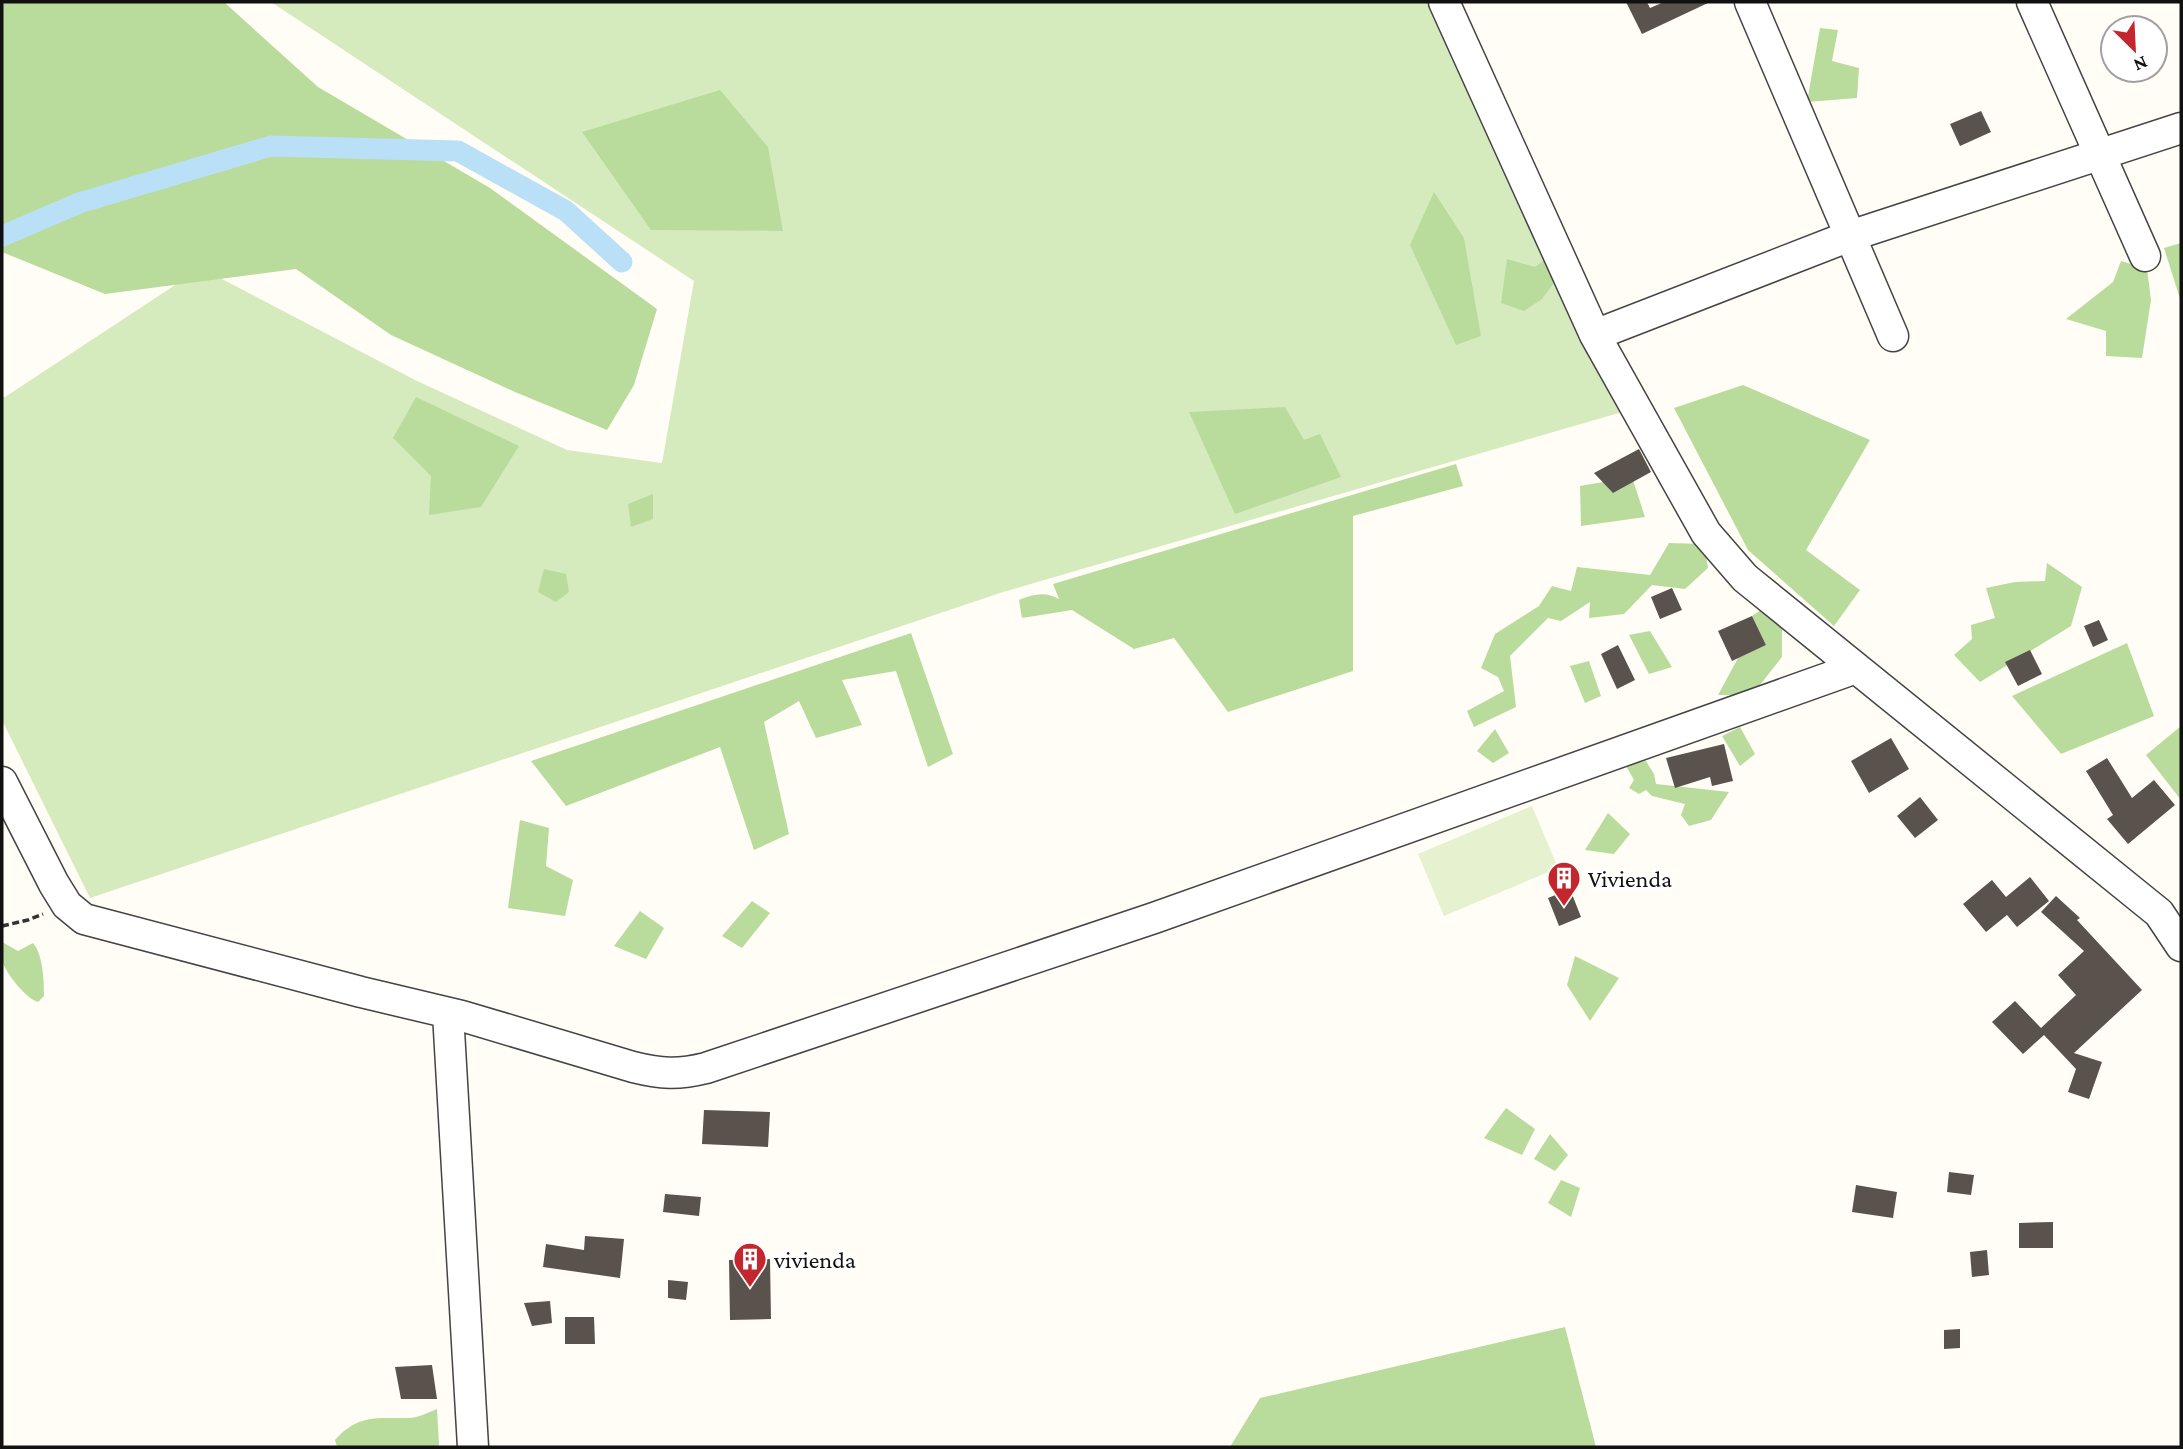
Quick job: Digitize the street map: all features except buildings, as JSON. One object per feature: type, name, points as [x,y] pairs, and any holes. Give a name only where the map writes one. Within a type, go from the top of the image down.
[{"type":"street","points":[[1444,2],[1595,335],[1706,533],[1745,578],[1856,668],[2170,909],[2181,946]]},
{"type":"street","points":[[1750,2],[1893,337]]},
{"type":"street","points":[[2032,2],[2145,256]]},
{"type":"street","points":[[1595,335],[1850,236],[2181,128]]},
{"type":"street","points":[[2,782],[54,884],[67,905],[84,919],[448,1013],[659,1073],[682,1074],[1167,914],[1856,668]]},
{"type":"street","points":[[448,1013],[473,1447]]},
{"type":"path","points":[[2,926],[29,920],[67,905]]},
{"type":"green space","points":[[2,2],[224,2],[318,87],[490,188],[657,309],[634,385],[607,430],[515,392],[391,335],[296,269],[105,294],[2,252]]},
{"type":"green space","points":[[271,2],[1444,2],[1629,410],[1003,592],[90,898],[2,720],[2,396],[5,397],[201,268],[417,381],[567,450],[662,463],[694,281]]},
{"type":"green space","points":[[1820,28],[1838,30],[1832,61],[1859,68],[1857,98],[1807,102]]},
{"type":"green space","points":[[720,90],[768,147],[783,231],[651,230],[582,132]]},
{"type":"green space","points":[[1434,192],[1464,238],[1481,336],[1456,345],[1410,245]]},
{"type":"green space","points":[[2181,243],[2181,302],[2164,248]]},
{"type":"green space","points":[[1561,248],[1571,260],[1542,299],[1524,311],[1501,303],[1507,259],[1535,267]]},
{"type":"green space","points":[[2121,261],[2147,269],[2151,300],[2142,358],[2106,356],[2106,331],[2066,319],[2113,282]]},
{"type":"green space","points":[[1743,385],[1870,440],[1806,550],[1860,590],[1834,626],[1748,550],[1674,408]]},
{"type":"green space","points":[[416,397],[519,446],[481,507],[429,515],[431,476],[393,438]]},
{"type":"green space","points":[[1285,407],[1304,440],[1320,434],[1341,477],[1235,514],[1189,412]]},
{"type":"green space","points":[[1456,464],[1463,486],[1353,516],[1353,671],[1228,712],[1174,638],[1134,649],[1072,610],[1022,618],[1019,600],[1039,594],[1059,599],[1053,584]]},
{"type":"green space","points":[[1632,477],[1645,517],[1581,526],[1580,486]]},
{"type":"green space","points":[[653,494],[653,519],[631,527],[628,504]]},
{"type":"green space","points":[[1669,543],[1704,544],[1708,568],[1685,589],[1652,585],[1624,614],[1589,618],[1590,602],[1561,621],[1548,618],[1510,656],[1516,707],[1474,727],[1467,711],[1504,691],[1498,677],[1481,668],[1495,634],[1539,606],[1552,586],[1571,591],[1577,567],[1650,575]]},
{"type":"green space","points":[[2047,563],[2082,587],[2071,626],[1980,682],[1954,655],[1972,639],[1971,625],[1995,618],[1986,588],[2015,582],[2045,581]]},
{"type":"green space","points":[[544,569],[566,574],[569,592],[556,602],[538,592]]},
{"type":"green space","points":[[1768,605],[1782,629],[1782,657],[1752,695],[1718,695],[1738,658],[1766,645],[1752,616]]},
{"type":"green space","points":[[1650,631],[1672,667],[1649,674],[1629,635]]},
{"type":"green space","points":[[911,633],[953,754],[928,767],[896,671],[842,680],[862,725],[816,738],[799,701],[764,722],[789,834],[754,850],[720,747],[566,806],[531,761]]},
{"type":"green space","points":[[2127,643],[2154,716],[2061,754],[2012,696]]},
{"type":"green space","points":[[1589,661],[1601,696],[1585,703],[1570,666]]},
{"type":"green space","points":[[2181,726],[2181,800],[2146,755]]},
{"type":"green space","points":[[1740,727],[1755,754],[1740,766],[1722,736]]},
{"type":"green space","points":[[1495,729],[1509,753],[1493,763],[1477,751]]},
{"type":"green space","points":[[1646,761],[1654,774],[1656,784],[1729,792],[1711,820],[1689,826],[1681,815],[1685,804],[1652,796],[1646,790],[1639,794],[1629,788],[1634,780],[1625,764]]},
{"type":"green space","points":[[1532,806],[1558,868],[1444,916],[1418,854]]},
{"type":"green space","points":[[1608,813],[1630,834],[1614,854],[1585,850]]},
{"type":"green space","points":[[520,820],[549,828],[546,866],[573,880],[565,916],[508,908]]},
{"type":"green space","points":[[752,901],[770,913],[742,948],[722,936]]},
{"type":"green space","points":[[640,911],[664,928],[646,959],[614,946]]},
{"type":"green space","points":[[2,942],[18,951],[33,943],[36,948],[42,968],[44,990],[44,996],[38,1002],[16,984],[7,971],[1,958]]},
{"type":"green space","points":[[1575,956],[1619,978],[1590,1021],[1567,985]]},
{"type":"green space","points":[[1506,1108],[1535,1129],[1522,1155],[1484,1138]]},
{"type":"green space","points":[[1550,1134],[1568,1155],[1555,1171],[1534,1159]]},
{"type":"green space","points":[[1561,1180],[1580,1188],[1571,1217],[1548,1203]]},
{"type":"green space","points":[[1565,1327],[1596,1447],[1230,1447],[1260,1398]]},
{"type":"green space","points":[[437,1409],[439,1445],[436,1447],[337,1447],[335,1440],[359,1422],[375,1418],[413,1418]]},
{"type":"waterway","points":[[2,236],[79,203],[271,146],[458,151],[566,211],[622,262]]},
{"type":"place","name":"Vivienda","points":[[1564,908]]},
{"type":"place","name":"vivienda","points":[[750,1289]]}]
